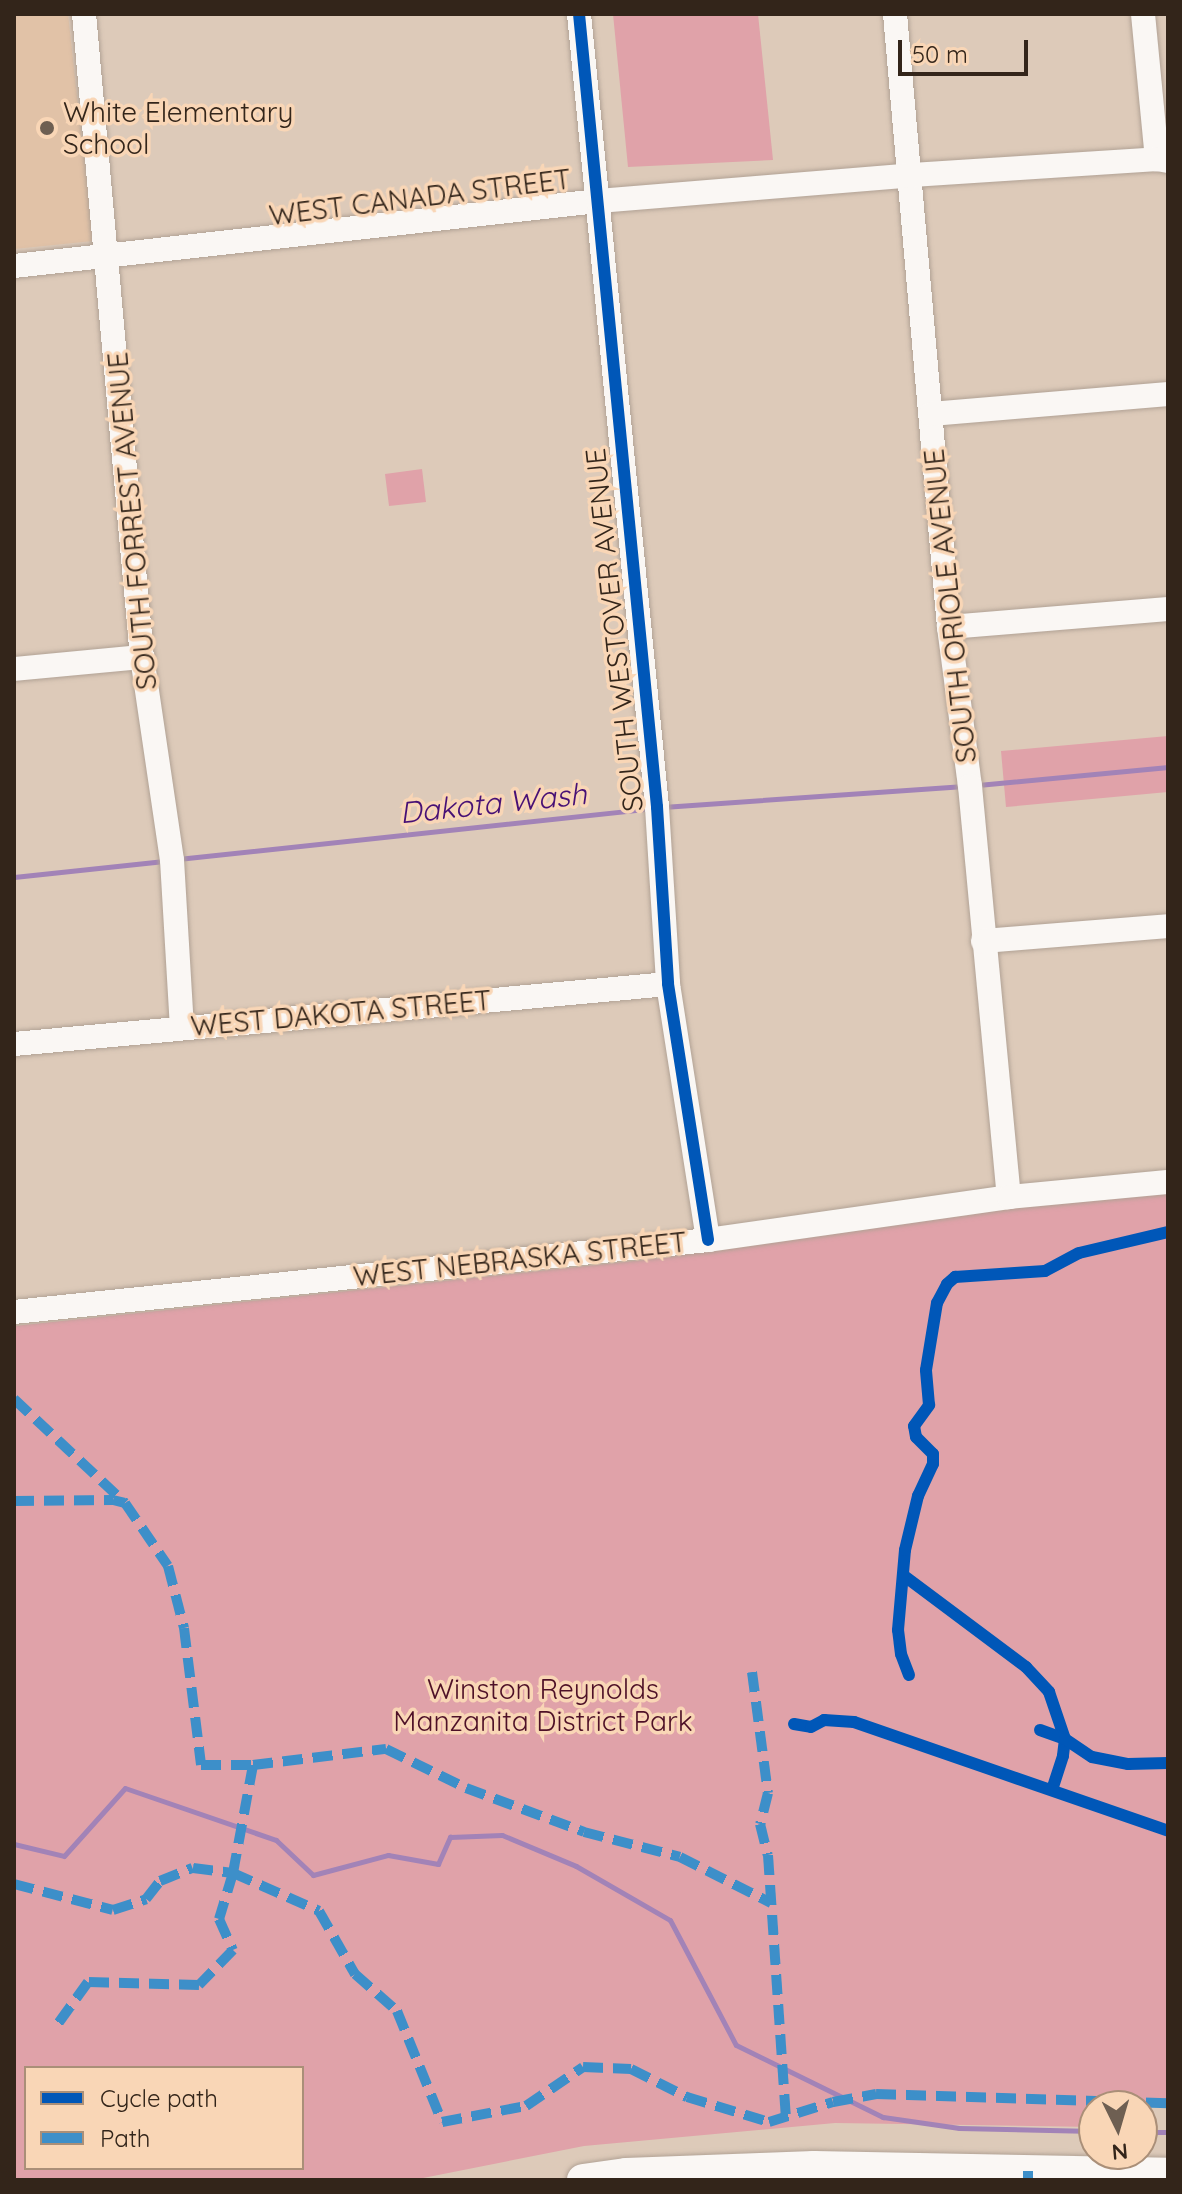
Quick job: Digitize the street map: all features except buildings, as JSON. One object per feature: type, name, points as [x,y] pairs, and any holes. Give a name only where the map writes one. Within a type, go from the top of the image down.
[{"type":"main road","points":[[583,2180],[626,2174],[814,2167],[1168,2174]]},
{"type":"street","name":"SOUTH FORREST AVENUE","points":[[84,14],[109,257],[142,657],[172,860],[182,1028]]},
{"type":"street","name":"SOUTH WESTOVER AVENUE","points":[[579,14],[657,807],[668,984],[708,1240]]},
{"type":"street","name":"SOUTH ORIOLE AVENUE","points":[[895,14],[912,175],[949,627],[970,786],[1009,1197]]},
{"type":"street","points":[[1143,14],[1163,160]]},
{"type":"street","name":"WEST CANADA STREET","points":[[14,266],[598,201],[912,175],[1163,160]]},
{"type":"street","points":[[931,414],[1168,394]]},
{"type":"street","points":[[949,627],[1168,609]]},
{"type":"street","points":[[14,669],[142,657]]},
{"type":"street","points":[[983,941],[1168,926]]},
{"type":"street","name":"WEST DAKOTA STREET","points":[[14,1044],[668,984]]},
{"type":"street","name":"WEST NEBRASKA STREET","points":[[14,1312],[708,1240],[1009,1197],[1168,1182]]},
{"type":"shaded area","name":"White Elementary School","points":[[14,14],[68,14],[93,241],[14,249]]},
{"type":"green space","points":[[613,14],[758,14],[773,160],[628,167]]},
{"type":"green space","points":[[422,469],[426,502],[389,506],[385,474]]},
{"type":"green space","points":[[1168,736],[1168,792],[1006,807],[1001,751]]},
{"type":"green space","name":"Winston Reynolds Manzanita District Park","points":[[1168,1192],[1168,2104],[1158,2104],[1158,2090],[1078,2090],[1078,2127],[835,2123],[584,2146],[413,2180],[14,2180],[14,1326],[662,1258],[1007,1207]]},
{"type":"waterway","name":"Dakota Wash","points":[[978,785],[1168,767]]},
{"type":"waterway","name":"Dakota Wash","points":[[663,807],[964,786]]},
{"type":"waterway","name":"Dakota Wash","points":[[178,859],[649,809]]},
{"type":"waterway","name":"Dakota Wash","points":[[14,877],[164,861]]},
{"type":"waterway","points":[[14,1844],[64,1856],[125,1788],[276,1840],[313,1875],[388,1855],[438,1864],[450,1837],[502,1835],[576,1866],[670,1920],[736,2045],[883,2117],[959,2128],[1078,2131]]},
{"type":"waterway","points":[[1158,2132],[1168,2132]]},
{"type":"marked path","points":[[14,1399],[125,1503],[168,1566],[184,1628],[201,1765],[253,1765],[233,1873],[219,1919],[233,1950],[199,1985],[88,1982],[57,2025]]},
{"type":"marked path","points":[[14,1501],[113,1500],[125,1503]]},
{"type":"marked path","points":[[752,1672],[768,1793],[760,1824],[768,1855],[786,2117]]},
{"type":"marked path","points":[[253,1765],[386,1749],[466,1788],[584,1832],[680,1857],[771,1903]]},
{"type":"marked path","points":[[14,1884],[113,1910],[146,1899],[160,1881],[193,1868],[233,1873],[319,1911],[355,1974],[397,2011],[442,2122],[526,2106],[583,2067],[631,2069],[687,2097],[769,2122],[833,2102],[876,2094],[1168,2103]]},
{"type":"marked path","points":[[1028,2171],[1028,2180]]},
{"type":"cycle path","points":[[579,14],[657,807],[668,984],[708,1240]]},
{"type":"cycle path","points":[[909,1675],[901,1654],[898,1630],[905,1550],[918,1496],[933,1464],[933,1454],[916,1437],[914,1426],[929,1405],[926,1370],[937,1303],[947,1284],[955,1277],[1045,1271],[1079,1253],[1168,1232]]},
{"type":"cycle path","points":[[903,1575],[1026,1667],[1049,1692],[1065,1739],[1052,1789]]},
{"type":"cycle path","points":[[794,1724],[811,1727],[824,1720],[854,1722],[1168,1831]]},
{"type":"cycle path","points":[[1040,1730],[1065,1739],[1092,1757],[1128,1764],[1168,1763]]},
{"type":"place","name":"White Elementary School","points":[[47,128]]}]
